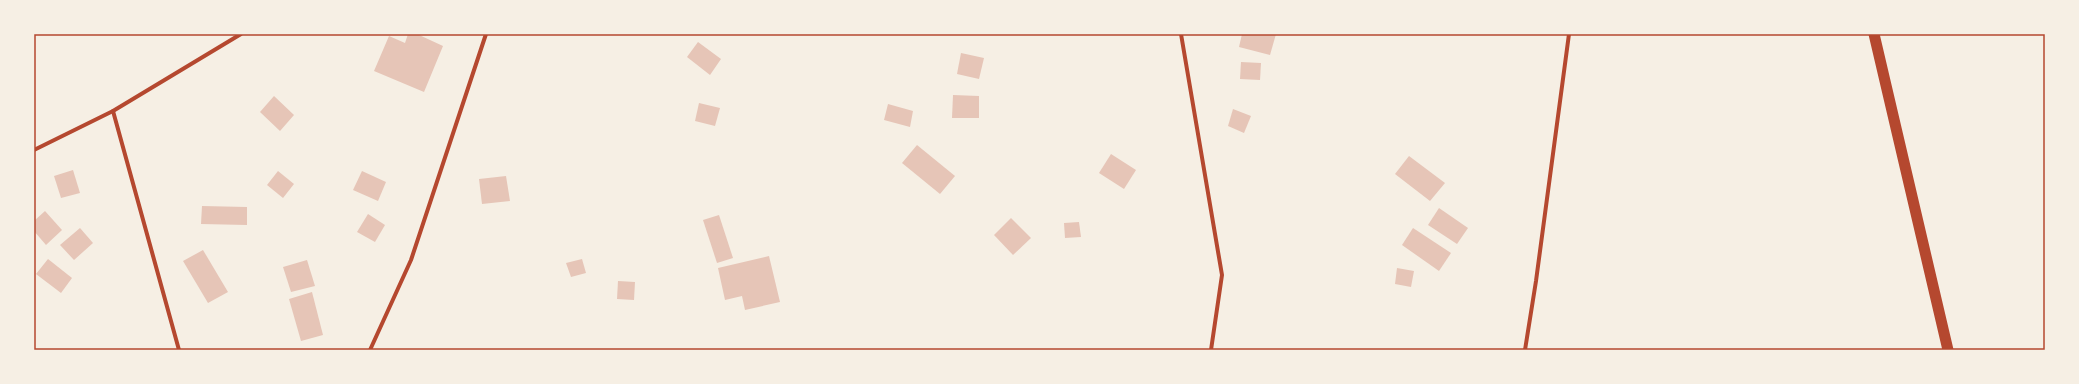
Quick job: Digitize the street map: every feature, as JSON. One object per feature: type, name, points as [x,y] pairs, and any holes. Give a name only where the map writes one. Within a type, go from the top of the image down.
[{"type":"highway","points":[[1874,34],[1948,350]]},
{"type":"street","points":[[34,150],[113,111],[241,34]]},
{"type":"street","points":[[370,350],[411,260],[486,34]]},
{"type":"street","points":[[1181,34],[1222,275],[1211,350]]},
{"type":"street","points":[[1525,350],[1536,281],[1569,34]]},
{"type":"street","points":[[113,111],[179,350]]},
{"type":"building","points":[[408,34],[417,34],[443,46],[424,92],[374,71],[389,36],[405,43]]},
{"type":"building","points":[[1242,34],[1276,34],[1270,55],[1239,47]]},
{"type":"building","points":[[698,42],[721,59],[710,75],[687,57]]},
{"type":"building","points":[[961,53],[984,58],[979,79],[957,74]]},
{"type":"building","points":[[1241,62],[1261,63],[1260,80],[1240,79]]},
{"type":"building","points":[[953,95],[979,96],[979,118],[952,118]]},
{"type":"building","points":[[274,96],[294,115],[280,131],[260,112]]},
{"type":"building","points":[[699,103],[720,108],[715,126],[695,121]]},
{"type":"building","points":[[888,104],[913,111],[910,127],[884,120]]},
{"type":"building","points":[[1233,109],[1251,116],[1244,133],[1228,126]]},
{"type":"building","points":[[917,145],[955,176],[940,194],[902,163]]},
{"type":"building","points":[[1111,154],[1136,170],[1124,189],[1099,173]]},
{"type":"building","points":[[1409,156],[1445,183],[1430,201],[1395,174]]},
{"type":"building","points":[[73,170],[80,193],[61,198],[54,176]]},
{"type":"building","points":[[278,171],[294,184],[283,198],[267,185]]},
{"type":"building","points":[[362,171],[386,182],[378,201],[353,190]]},
{"type":"building","points":[[506,176],[510,201],[482,204],[479,179]]},
{"type":"building","points":[[202,206],[247,207],[247,225],[201,224]]},
{"type":"building","points":[[1439,208],[1468,228],[1457,244],[1428,225]]},
{"type":"building","points":[[45,211],[62,230],[46,245],[34,231],[34,221]]},
{"type":"building","points":[[368,214],[385,225],[375,242],[357,232]]},
{"type":"building","points":[[719,215],[733,258],[717,263],[703,220]]},
{"type":"building","points":[[1011,218],[1031,238],[1013,255],[994,235]]},
{"type":"building","points":[[1079,222],[1081,237],[1065,238],[1064,223]]},
{"type":"building","points":[[80,228],[93,243],[74,260],[60,245]]},
{"type":"building","points":[[1413,228],[1451,253],[1439,271],[1402,245]]},
{"type":"building","points":[[203,250],[228,292],[208,303],[183,261]]},
{"type":"building","points":[[769,256],[780,302],[745,310],[742,296],[725,300],[718,268]]},
{"type":"building","points":[[48,259],[72,278],[61,293],[36,274]]},
{"type":"building","points":[[582,259],[586,273],[571,277],[566,263]]},
{"type":"building","points":[[307,260],[315,286],[291,292],[283,267]]},
{"type":"building","points":[[1397,268],[1414,271],[1411,287],[1395,284]]},
{"type":"building","points":[[618,281],[635,282],[634,300],[617,299]]},
{"type":"building","points":[[312,292],[323,335],[301,341],[289,299]]}]
